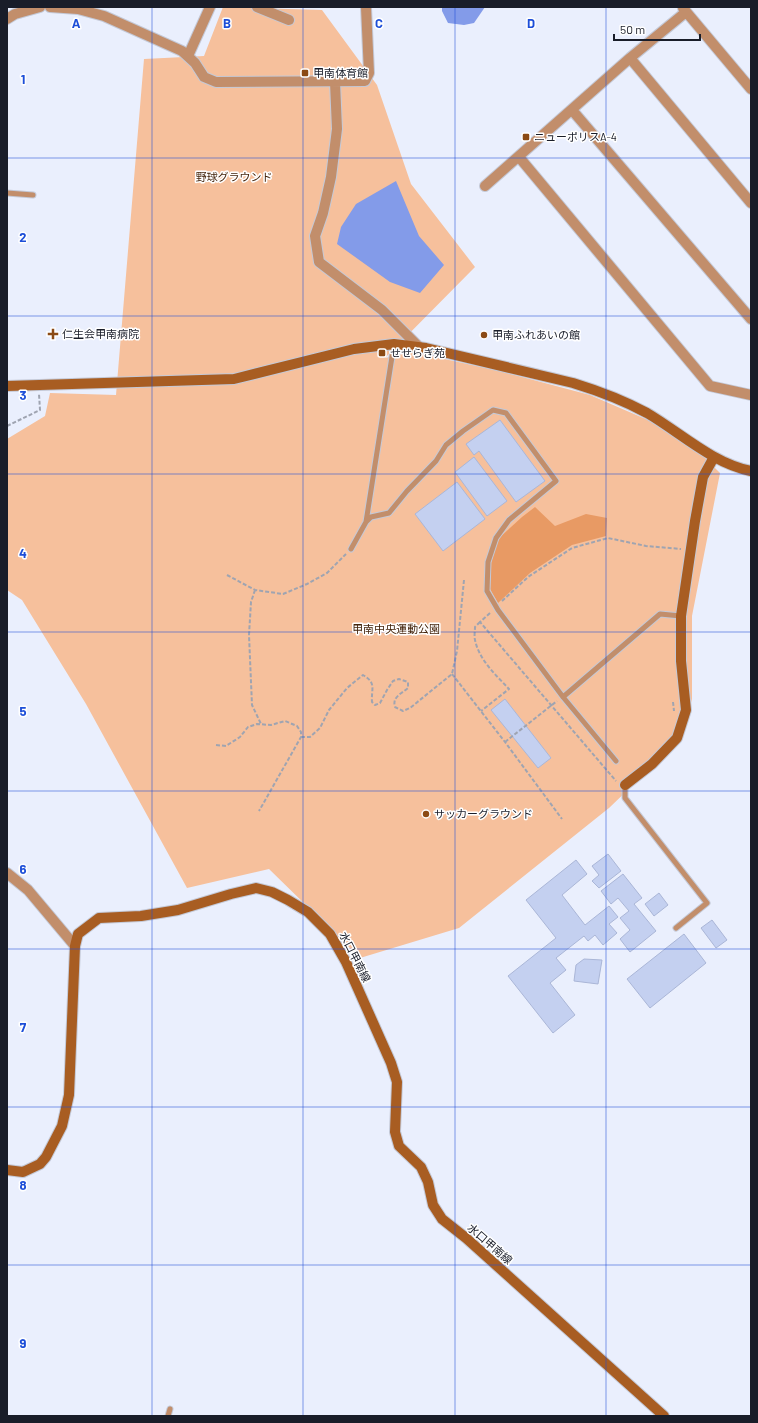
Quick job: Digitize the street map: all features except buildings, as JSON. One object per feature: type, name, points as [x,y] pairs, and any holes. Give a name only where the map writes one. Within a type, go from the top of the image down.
[{"type":"main road","points":[[7,386],[234,379],[354,349],[394,344],[420,348],[573,383],[595,390],[620,400],[647,414],[714,457],[736,468],[751,471]]},
{"type":"main road","points":[[621,784],[652,764],[677,738],[686,710],[681,661],[681,616],[703,477],[714,457]]},
{"type":"main road","name":"水口甲南線","points":[[7,1170],[23,1172],[40,1164],[46,1157],[62,1126],[69,1095],[75,946],[78,934],[99,918],[141,916],[178,910],[256,888],[272,892],[308,912],[330,934],[346,962],[391,1063],[397,1082],[395,1132],[399,1146],[420,1168],[428,1182],[432,1205],[442,1219],[466,1238],[664,1416]]},
{"type":"street","points":[[7,19],[15,14],[40,7]]},
{"type":"street","points":[[50,7],[105,11],[182,51],[195,63],[204,77],[216,82],[365,81],[369,73],[366,7]]},
{"type":"street","points":[[188,56],[210,7]]},
{"type":"street","points":[[257,7],[289,20]]},
{"type":"street","points":[[484,186],[684,10],[751,90]]},
{"type":"street","points":[[630,58],[751,203]]},
{"type":"street","points":[[335,82],[337,129],[331,177],[323,213],[315,236],[319,262],[382,310],[420,348]]},
{"type":"street","points":[[572,110],[751,319]]},
{"type":"street","points":[[519,156],[710,386],[751,395]]},
{"type":"street","points":[[7,874],[28,890],[75,946]]},
{"type":"lane","points":[[7,193],[33,195]]},
{"type":"lane","points":[[366,522],[394,344]]},
{"type":"lane","points":[[351,549],[366,522],[371,517],[389,513],[436,461],[446,445],[492,410],[506,413],[556,481],[509,520],[496,538],[488,562],[487,590],[498,610],[563,697],[616,761]]},
{"type":"lane","points":[[563,697],[660,614],[681,616]]},
{"type":"lane","points":[[621,784],[625,798],[706,903],[676,928]]},
{"type":"lane","points":[[168,1416],[170,1409]]},
{"type":"path","points":[[7,426],[40,410],[38,385]]},
{"type":"path","points":[[501,602],[528,577],[572,548],[608,538],[646,546],[681,549],[682,542]]},
{"type":"path","points":[[227,574],[255,590],[283,594],[307,584],[327,573],[351,549]]},
{"type":"path","points":[[301,737],[310,737],[320,728],[329,710],[347,688],[363,675],[370,679],[373,686],[372,702],[375,705],[380,703],[386,690],[393,681],[400,679],[408,682],[408,688],[395,698],[393,702],[395,707],[403,711],[410,708],[452,674],[457,651],[464,580]]},
{"type":"path","points":[[255,590],[250,608],[249,634],[252,705],[261,724]]},
{"type":"path","points":[[481,711],[509,689],[486,663],[479,652],[474,639],[475,628],[490,612]]},
{"type":"path","points":[[480,622],[551,706],[621,784]]},
{"type":"path","points":[[452,674],[562,819]]},
{"type":"path","points":[[505,742],[563,697]]},
{"type":"path","points":[[673,697],[674,717]]},
{"type":"path","points":[[216,745],[226,746],[240,737],[248,727],[257,724],[270,725],[285,721],[296,726],[301,732],[301,737],[259,811]]},
{"type":"green space","name":"甲南中央運動公園","points":[[223,7],[322,10],[377,85],[411,184],[475,267],[385,358],[412,352],[500,371],[590,395],[648,420],[701,454],[720,473],[692,616],[692,699],[682,738],[609,808],[459,928],[360,958],[269,869],[187,888],[86,704],[22,600],[7,590],[7,439],[45,416],[50,393],[116,395],[144,59],[204,56]]},
{"type":"shaded area","points":[[535,507],[555,526],[586,514],[607,518],[606,536],[572,545],[530,573],[498,603],[490,589],[491,563],[498,539]]},
{"type":"water","points":[[442,7],[485,7],[474,23],[464,25],[448,23],[442,11]]},
{"type":"water","points":[[396,181],[419,236],[444,265],[420,293],[390,282],[337,244],[341,227],[356,204]]},
{"type":"place","name":"甲南体育館","points":[[305,73]]},
{"type":"place","name":"ニューポリスA-4","points":[[526,137]]},
{"type":"place","name":"仁生会甲南病院","points":[[53,334]]},
{"type":"place","name":"甲南ふれあいの館","points":[[484,335]]},
{"type":"place","name":"せせらぎ苑","points":[[382,353]]},
{"type":"place","name":"サッカーグラウンド","points":[[426,814]]},
{"type":"park label","name":"野球グラウンド","points":[[234,177]]}]
